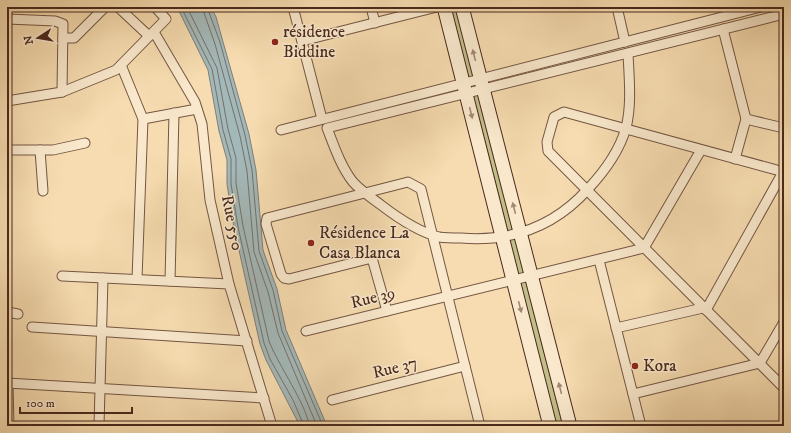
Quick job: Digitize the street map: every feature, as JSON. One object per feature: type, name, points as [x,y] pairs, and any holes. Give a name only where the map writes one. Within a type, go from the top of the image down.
[{"type":"street","points":[[63,38],[74,38],[105,7]]},
{"type":"street","name":"Rue 550","points":[[118,7],[152,34],[197,109],[202,124],[210,200],[229,284],[272,426]]},
{"type":"street","points":[[7,101],[62,92],[116,70],[166,19],[155,7]]},
{"type":"street","points":[[293,7],[322,119]]},
{"type":"street","points":[[372,7],[375,22]]},
{"type":"street","points":[[302,41],[437,7]]},
{"type":"street","points":[[444,7],[550,426]]},
{"type":"street","points":[[462,7],[570,426]]},
{"type":"street","points":[[617,7],[624,42]]},
{"type":"street","points":[[482,84],[624,42],[748,9],[762,7]]},
{"type":"street","points":[[281,130],[322,119],[628,53],[784,14]]},
{"type":"street","points":[[7,19],[55,21],[63,24],[62,92]]},
{"type":"street","points":[[724,29],[746,119],[735,159]]},
{"type":"street","points":[[464,88],[327,128],[336,152],[353,182],[398,218],[439,237],[484,240],[502,238],[520,234],[542,224],[576,203],[604,172],[618,148],[628,116],[628,53]]},
{"type":"street","points":[[121,65],[143,118],[137,279]]},
{"type":"street","points":[[143,118],[197,109]]},
{"type":"street","points":[[616,328],[705,309],[783,172],[564,112],[554,117],[547,142],[548,151],[644,248],[705,309],[760,363],[784,388]]},
{"type":"street","points":[[170,281],[174,113]]},
{"type":"street","points":[[746,119],[784,128]]},
{"type":"street","points":[[7,150],[53,150],[85,143]]},
{"type":"street","points":[[40,150],[42,190]]},
{"type":"street","points":[[644,248],[702,150]]},
{"type":"street","points":[[387,311],[372,258],[288,279],[284,278],[281,274],[266,224],[267,218],[408,182],[421,189],[480,426]]},
{"type":"street","name":"Rue 39","points":[[306,331],[644,248]]},
{"type":"street","points":[[599,260],[641,426]]},
{"type":"street","points":[[62,276],[229,284]]},
{"type":"street","points":[[99,426],[103,278]]},
{"type":"street","points":[[7,312],[18,314]]},
{"type":"street","points":[[633,394],[760,363],[784,322]]},
{"type":"street","points":[[32,327],[247,341]]},
{"type":"street","name":"Rue 37","points":[[332,400],[465,366]]},
{"type":"street","points":[[9,426],[8,384],[264,398]]},
{"type":"shaded area","points":[[449,7],[456,7],[563,426],[554,426]]},
{"type":"water","points":[[177,7],[211,7],[216,17],[249,134],[256,170],[263,250],[277,289],[286,330],[327,426],[300,426],[266,360],[260,344],[234,228],[227,184],[227,160],[219,131],[208,70]]},
{"type":"place","name":"résidence Biddine","points":[[275,42]]},
{"type":"place","name":"Résidence La Casa Blanca","points":[[311,243]]},
{"type":"place","name":"Kora","points":[[635,366]]}]
